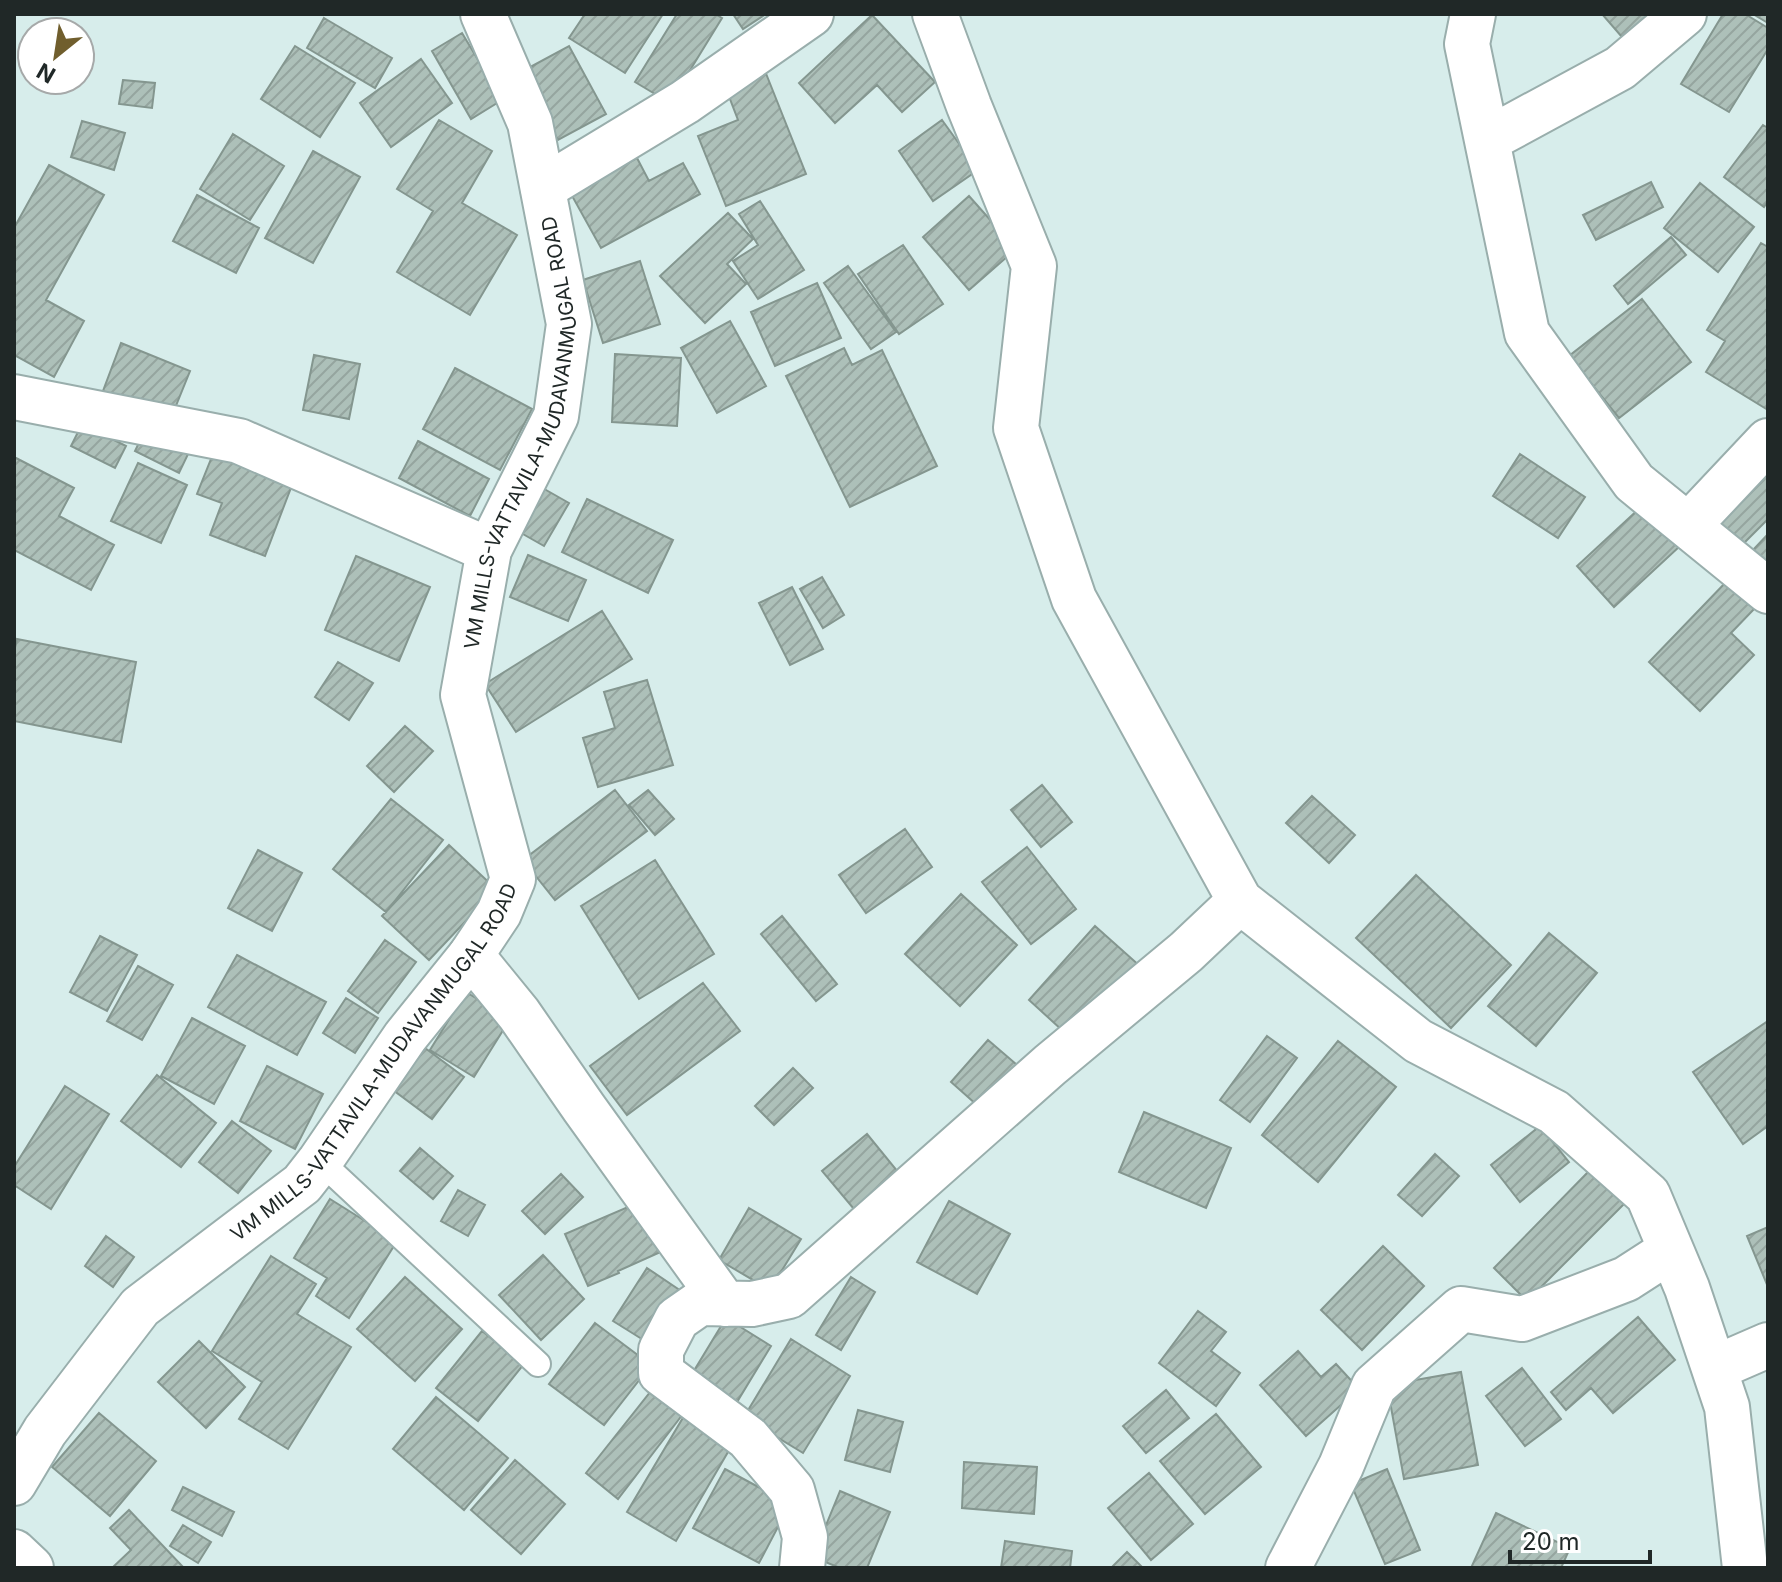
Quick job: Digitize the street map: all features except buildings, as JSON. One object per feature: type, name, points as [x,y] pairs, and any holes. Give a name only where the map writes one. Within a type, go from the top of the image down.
[{"type":"street","name":"VM MILLS-VATTAVILA-MUDAVANMUGAL ROAD","points":[[14,1483],[45,1431],[140,1307],[302,1184],[405,1037],[471,955],[499,913],[513,879],[463,695],[489,550],[556,416],[569,324],[530,123],[483,14]]},
{"type":"street","points":[[543,188],[685,102],[811,14]]},
{"type":"street","points":[[935,14],[1034,266],[1016,428],[1069,585],[1082,613],[1240,901],[1418,1041],[1554,1112],[1648,1195],[1687,1288],[1727,1407],[1745,1568]]},
{"type":"street","points":[[1487,140],[1620,68],[1684,14]]},
{"type":"street","points":[[1463,24],[1527,333],[1634,482],[1768,591]]},
{"type":"street","points":[[14,397],[239,441],[489,550]]},
{"type":"street","points":[[1688,526],[1768,441]]},
{"type":"street","points":[[802,1568],[805,1537],[792,1490],[748,1438],[661,1373],[661,1350],[677,1319],[700,1303],[752,1304],[789,1296],[1050,1065],[1186,952],[1240,901]]},
{"type":"street","points":[[471,955],[519,1014],[725,1304]]},
{"type":"street","points":[[1288,1568],[1341,1466],[1374,1386],[1461,1309],[1522,1319],[1626,1279],[1671,1250]]},
{"type":"street","points":[[1715,1368],[1768,1345]]},
{"type":"street","points":[[14,1552],[31,1568]]},
{"type":"lane","points":[[320,1161],[538,1364]]}]
